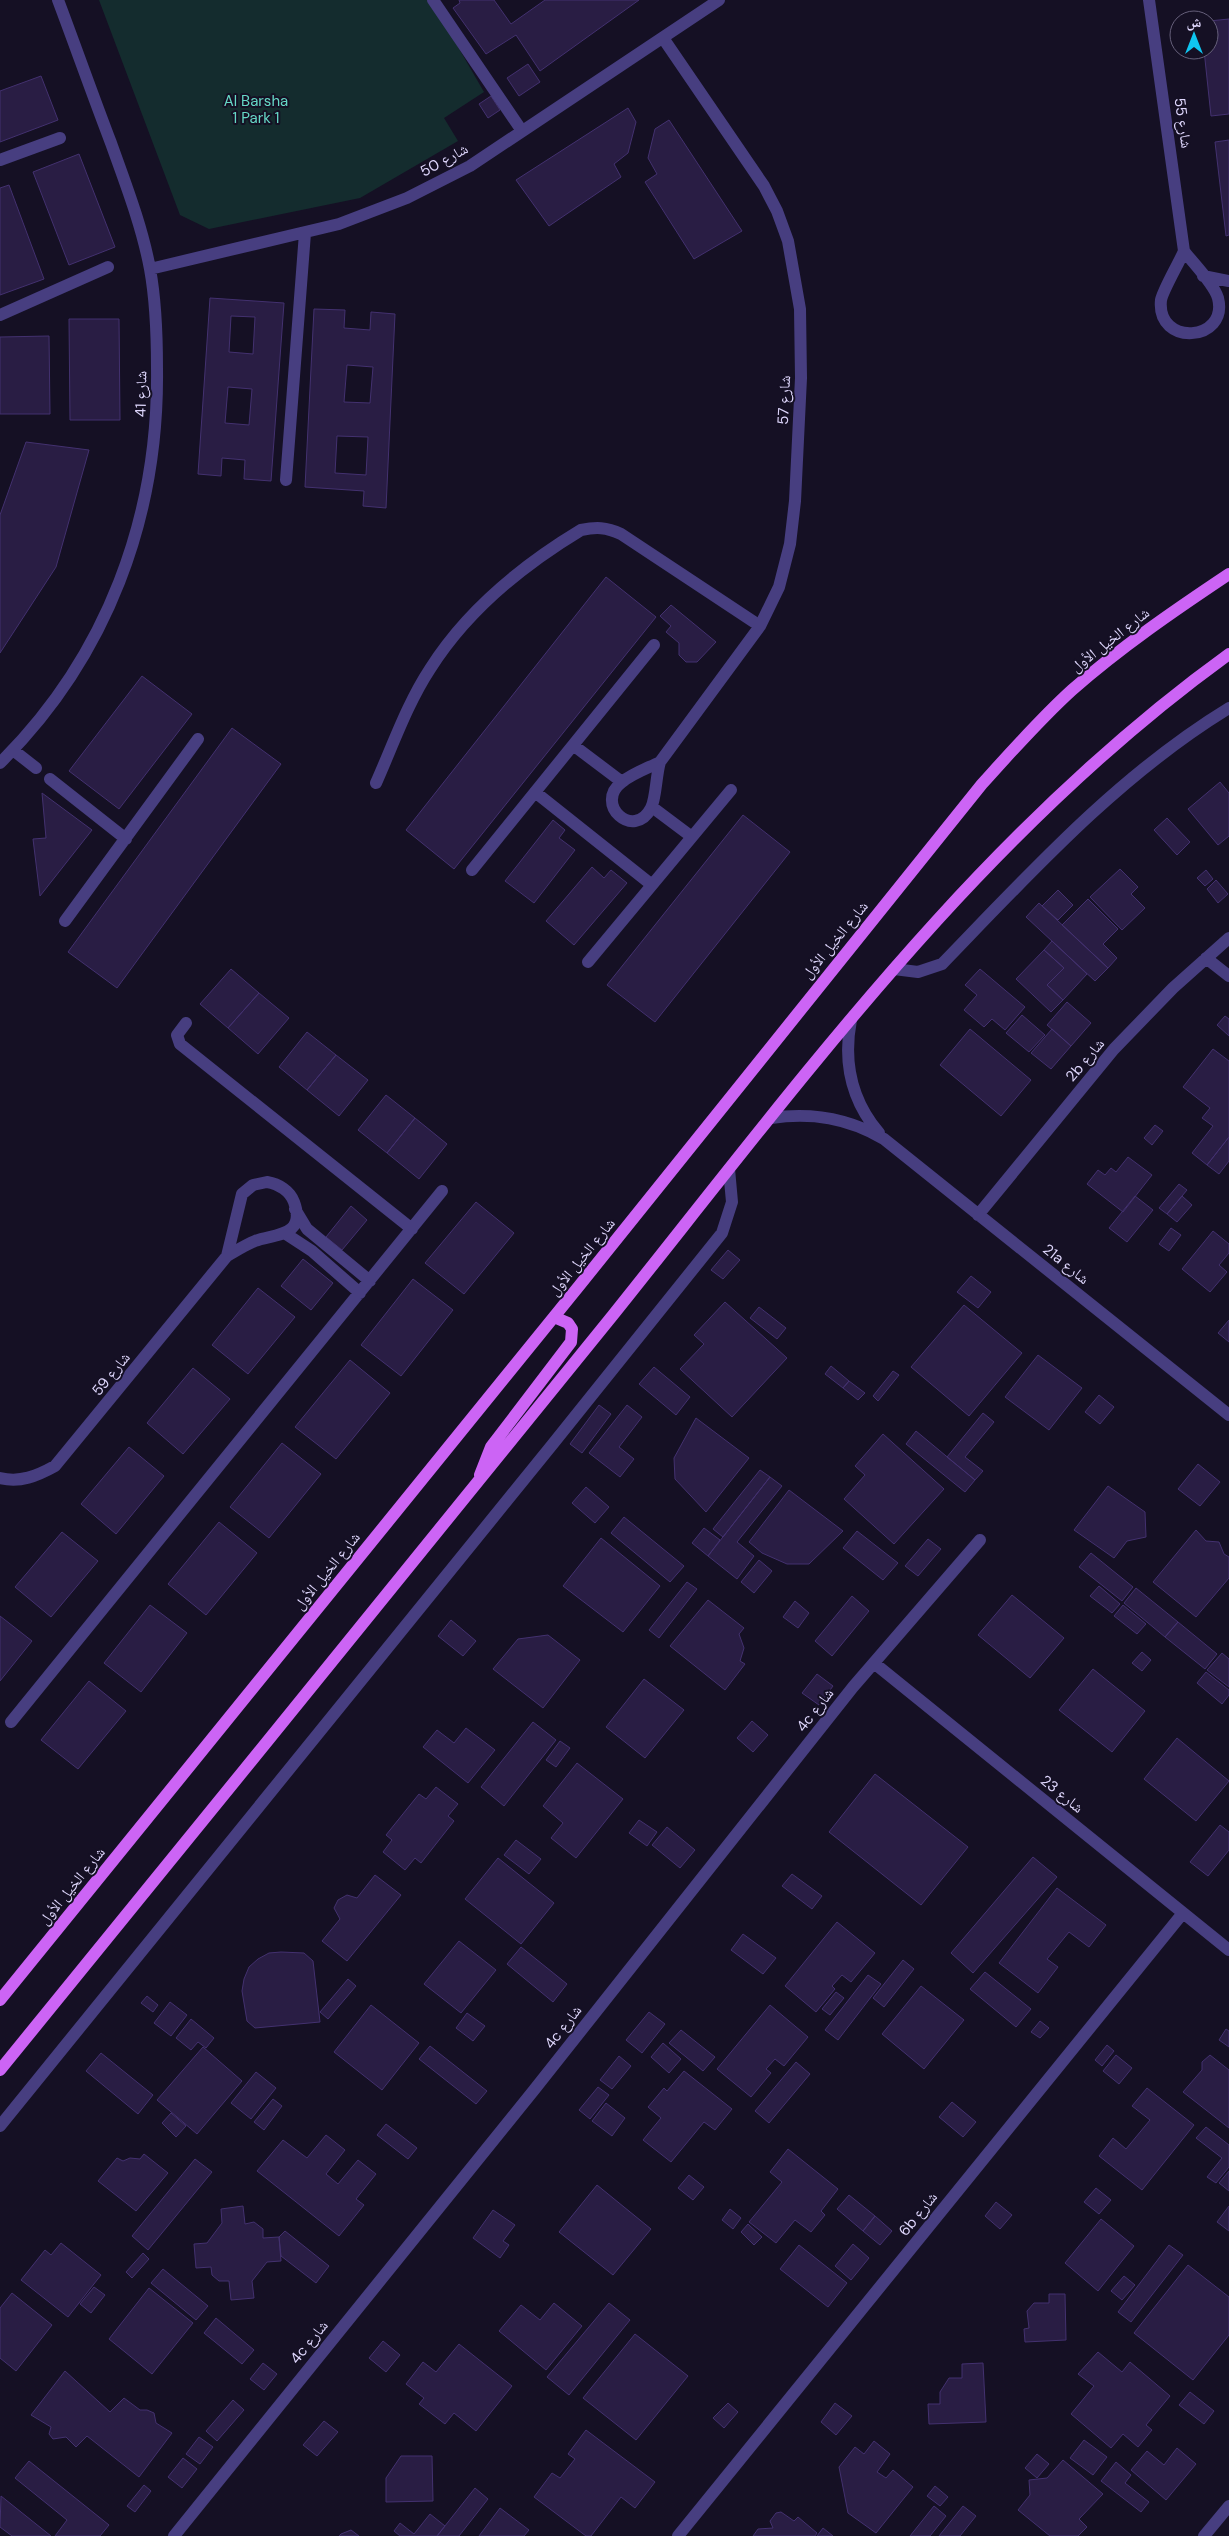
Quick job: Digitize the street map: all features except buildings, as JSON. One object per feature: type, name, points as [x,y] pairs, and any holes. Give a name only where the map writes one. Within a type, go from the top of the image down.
[{"type":"main road","name":"شارع الخيل الأول","points":[[0,2000],[554,1317],[982,784],[1038,722],[1072,691],[1139,636],[1229,574]]},
{"type":"main road","points":[[0,2070],[729,1169],[894,969],[968,885],[1017,836],[1148,717],[1229,654]]},
{"type":"main road","points":[[479,1480],[490,1447],[571,1342],[572,1329],[568,1323],[554,1317]]},
{"type":"street","name":"شارع 41","points":[[0,763],[51,705],[84,656],[115,592],[141,516],[152,467],[158,397],[157,328],[150,269],[135,210],[58,0]]},
{"type":"street","points":[[433,0],[522,131]]},
{"type":"street","name":"شارع 50","points":[[150,269],[339,224],[407,198],[470,166],[719,0]]},
{"type":"street","name":"شارع 55","points":[[1149,0],[1184,251]]},
{"type":"street","name":"شارع 57","points":[[660,762],[760,626],[779,587],[789,551],[794,522],[802,344],[796,275],[788,241],[777,211],[764,186],[663,38]]},
{"type":"street","points":[[0,160],[60,138]]},
{"type":"street","points":[[286,480],[305,233]]},
{"type":"street","points":[[1184,251],[1203,276],[1218,297],[1224,313],[1211,327],[1197,334],[1189,334],[1174,329],[1164,316],[1162,300],[1184,251]]},
{"type":"street","points":[[0,315],[108,267]]},
{"type":"street","points":[[1203,276],[1229,281]]},
{"type":"street","points":[[376,784],[416,694],[429,670],[455,634],[499,591],[581,530],[594,527],[608,528],[621,534],[760,626]]},
{"type":"street","points":[[472,870],[654,645]]},
{"type":"street","points":[[894,969],[918,972],[942,964],[1059,843],[1157,758],[1229,708]]},
{"type":"street","points":[[65,921],[198,739]]},
{"type":"street","points":[[573,745],[622,782]]},
{"type":"street","points":[[13,750],[36,768]]},
{"type":"street","points":[[660,762],[655,778],[652,807],[641,818],[628,821],[621,818],[616,814],[612,800],[617,787],[622,782],[660,762]]},
{"type":"street","points":[[50,779],[126,839]]},
{"type":"street","points":[[588,962],[732,790]]},
{"type":"street","points":[[535,792],[652,885]]},
{"type":"street","points":[[652,807],[692,837]]},
{"type":"street","name":"2b شارع","points":[[978,1215],[1114,1049],[1173,988],[1229,938]]},
{"type":"street","points":[[1206,958],[1229,976]]},
{"type":"street","name":"21a شارع","points":[[851,1020],[847,1056],[849,1074],[862,1109],[884,1138]]},
{"type":"street","points":[[186,1023],[177,1035],[180,1044],[412,1229]]},
{"type":"street","name":"21a شارع","points":[[771,1118],[791,1115],[830,1117],[867,1129],[884,1138],[1229,1415]]},
{"type":"street","points":[[0,2126],[552,1446],[722,1233],[732,1202],[729,1169]]},
{"type":"street","points":[[227,1256],[236,1226],[239,1201],[247,1189],[260,1183],[274,1184],[287,1191],[308,1229],[370,1280]]},
{"type":"street","points":[[11,1722],[442,1191]]},
{"type":"street","points":[[227,1256],[253,1241],[286,1234],[294,1222],[296,1209]]},
{"type":"street","points":[[286,1234],[312,1252],[360,1293]]},
{"type":"street","name":"شارع 59","points":[[0,1478],[23,1480],[40,1475],[54,1466],[227,1256]]},
{"type":"street","name":"4c شارع","points":[[174,2536],[534,2090],[874,1663],[980,1540]]},
{"type":"street","name":"شارع 23","points":[[874,1663],[1229,1950]]},
{"type":"street","name":"6b شارع","points":[[678,2536],[1183,1913]]},
{"type":"street","points":[[1204,2536],[1229,2506]]},
{"type":"green space","name":"Al Barsha 1 Park 1","points":[[99,0],[431,0],[484,92],[444,118],[458,141],[360,198],[209,229],[180,215]]}]
